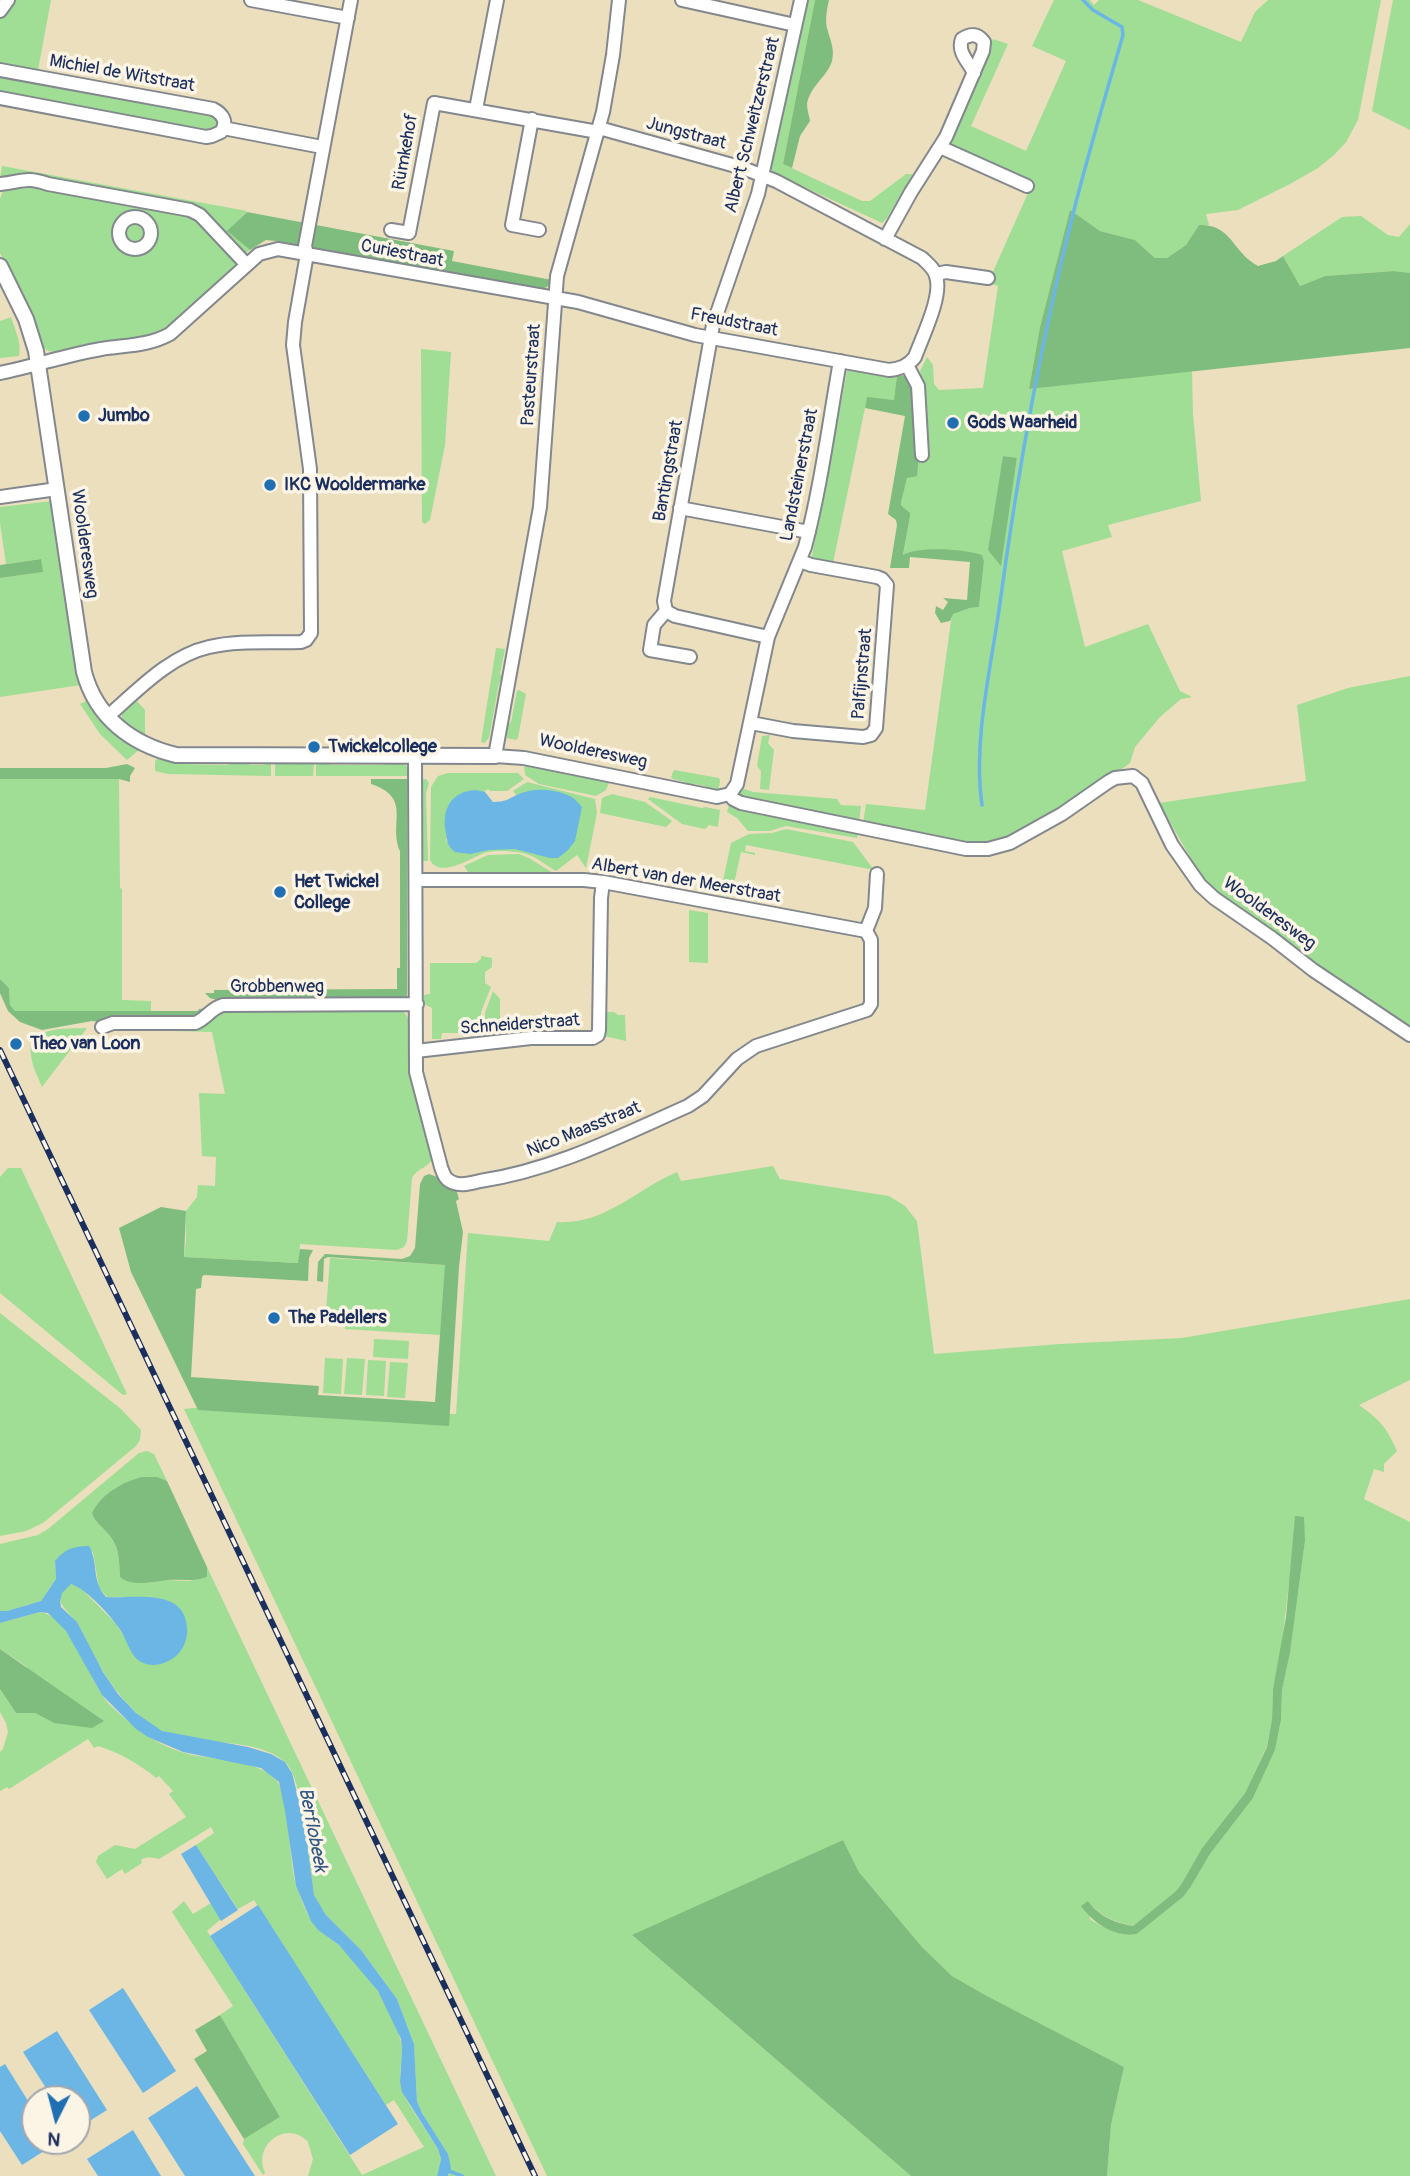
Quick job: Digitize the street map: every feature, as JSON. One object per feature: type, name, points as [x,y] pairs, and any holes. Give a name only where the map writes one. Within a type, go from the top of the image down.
[{"type":"street","points":[[0,12],[8,0]]},
{"type":"street","points":[[251,0],[348,18]]},
{"type":"street","points":[[107,717],[178,659],[205,648],[230,643],[301,642],[309,636],[311,477],[293,345],[307,254],[305,246],[351,0]]},
{"type":"street","points":[[476,109],[497,0]]},
{"type":"street","name":"Pasteurstraat","points":[[495,756],[540,507],[557,276],[598,130],[613,55],[619,0]]},
{"type":"street","points":[[682,0],[795,25]]},
{"type":"street","name":"Albert Schweitzerstraat","points":[[710,338],[762,176],[801,0]]},
{"type":"street","name":"Michiel de Witstraat","points":[[0,70],[213,109],[222,115],[225,124],[223,128]]},
{"type":"street","points":[[886,239],[911,192],[940,147],[974,73]]},
{"type":"street","points":[[0,98],[206,136],[217,134],[223,128],[322,147]]},
{"type":"street","name":"Rümkehof","points":[[391,230],[409,233],[434,103],[598,130]]},
{"type":"street","points":[[532,119],[512,225],[539,230]]},
{"type":"street","name":"Jungstraat","points":[[598,130],[743,168],[762,176]]},
{"type":"street","points":[[940,147],[1027,186]]},
{"type":"street","points":[[762,176],[931,265],[936,274],[937,296],[915,357],[907,365],[918,386],[922,455]]},
{"type":"street","points":[[0,184],[24,178],[35,179],[48,184],[190,209],[200,215],[247,265]]},
{"type":"street","points":[[138,218],[141,201]]},
{"type":"street","name":"Curiestraat","points":[[0,373],[101,349],[144,345],[162,339],[259,254],[270,250],[307,254],[555,299]]},
{"type":"street","name":"Woolderesweg","points":[[0,266],[26,319],[39,365],[84,672],[98,705],[107,717],[144,744],[176,755],[524,758],[717,797],[730,794],[741,803],[966,849],[988,849],[1010,843],[1072,808],[1115,778],[1133,776],[1142,783],[1171,845],[1200,885],[1313,970],[1410,1035]]},
{"type":"street","points":[[936,274],[946,272],[988,278]]},
{"type":"street","name":"Freudstraat","points":[[555,299],[578,302],[710,338],[889,370],[907,365]]},
{"type":"street","name":"Bantingstraat","points":[[690,657],[650,650],[654,625],[666,611],[663,601],[710,338]]},
{"type":"street","name":"Landsteinerstraat","points":[[730,794],[737,784],[768,637],[800,561],[809,531],[840,361]]},
{"type":"street","points":[[0,497],[57,489]]},
{"type":"street","points":[[680,508],[809,531]]},
{"type":"street","name":"Palfijnstraat","points":[[751,723],[793,731],[863,737],[871,735],[876,728],[887,585],[877,577],[800,561]]},
{"type":"street","points":[[666,611],[675,616],[768,637]]},
{"type":"street","name":"Nico Maasstraat","points":[[415,755],[418,1084],[445,1178],[458,1185],[547,1167],[688,1107],[703,1096],[737,1059],[756,1046],[867,1010],[871,1004],[871,940],[866,931],[876,908],[877,874]]},
{"type":"street","name":"Albert van der Meerstraat","points":[[416,880],[603,882],[866,931]]},
{"type":"street","name":"Schneiderstraat","points":[[416,1051],[531,1038],[593,1038],[598,1035],[603,882]]},
{"type":"street","name":"Grobbenweg","points":[[102,1027],[113,1023],[195,1023],[223,1005],[417,1004]]},
{"type":"green space","points":[[13,0],[51,0],[38,70],[0,63],[0,19]]},
{"type":"green space","points":[[805,0],[815,0],[783,164],[862,201],[870,201],[906,174],[913,174],[882,223],[774,173],[769,166]]},
{"type":"green space","points":[[815,0],[829,0],[826,21],[833,56],[830,67],[809,98],[807,106],[810,121],[800,136],[792,168],[783,164]]},
{"type":"green space","points":[[1054,0],[1090,0],[1094,5],[1099,0],[1138,0],[1241,42],[1255,12],[1268,0],[1381,0],[1358,120],[1346,142],[1318,168],[1238,210],[1206,214],[1209,225],[1199,225],[1186,245],[1167,258],[1155,258],[1135,240],[1100,231],[1070,211],[1040,327],[1029,389],[1192,370],[1201,501],[1108,525],[1112,537],[1062,551],[1085,647],[1148,624],[1180,691],[1192,697],[1181,699],[1160,717],[1135,747],[1130,763],[1087,796],[1007,841],[972,846],[863,823],[866,804],[925,810],[952,614],[979,607],[984,562],[903,556],[910,513],[901,502],[909,474],[930,454],[924,385],[920,371],[927,357],[933,365],[934,384],[939,390],[983,388],[998,286],[988,283],[1032,184],[952,148],[949,141],[993,39],[1008,44],[971,126],[1026,151],[1066,61],[1032,46]],"holes":[[[1003,456],[1017,459],[1000,565]]]},
{"type":"green space","points":[[1393,0],[1410,0],[1410,130],[1372,111]]},
{"type":"green space","points":[[0,74],[211,113],[219,120],[216,130],[212,132],[0,94]]},
{"type":"green space","points":[[2,166],[247,211],[228,231],[250,250],[236,261],[235,267],[198,304],[157,334],[110,346],[61,353],[48,351],[42,346],[26,302],[0,253],[0,199],[7,180],[0,178]]},
{"type":"green space","points":[[1070,210],[1100,231],[1135,240],[1155,258],[1167,258],[1186,245],[1199,225],[1210,226],[1225,234],[1242,254],[1258,266],[1283,256],[1300,286],[1325,276],[1394,271],[1410,273],[1410,348],[1029,389],[1040,327]]},
{"type":"green space","points":[[247,212],[454,251],[452,261],[552,280],[547,287],[536,291],[284,242],[266,240],[250,250],[227,231]]},
{"type":"green space","points":[[1361,216],[1388,235],[1399,237],[1410,224],[1410,273],[1394,271],[1325,276],[1300,286],[1283,256],[1342,217]]},
{"type":"green space","points":[[11,317],[19,341],[19,356],[0,358],[0,321]]},
{"type":"green space","points":[[421,349],[451,352],[445,445],[430,520],[425,524],[422,522]]},
{"type":"green space","points":[[855,368],[897,375],[894,400],[867,398],[832,568],[811,561],[847,371]]},
{"type":"green space","points":[[897,375],[908,377],[912,382],[917,400],[919,428],[917,476],[907,478],[901,502],[910,513],[903,555],[930,549],[953,550],[982,555],[984,562],[979,607],[953,614],[950,621],[941,623],[935,613],[936,606],[943,610],[948,602],[943,598],[967,600],[970,562],[910,557],[909,568],[890,568],[897,525],[896,520],[888,514],[905,416],[865,408],[867,397],[894,400]]},
{"type":"green space","points":[[1003,456],[1017,458],[1001,566],[988,550]]},
{"type":"green space","points":[[52,501],[68,622],[81,685],[0,697],[0,578],[42,572],[40,559],[6,564],[0,507]]},
{"type":"green space","points":[[41,559],[43,572],[0,578],[0,565]]},
{"type":"green space","points":[[496,648],[505,649],[500,674],[503,678],[499,683],[489,738],[484,743],[481,742]]},
{"type":"green space","points":[[1410,676],[1410,1025],[1406,1028],[1206,885],[1159,803],[1306,781],[1297,705],[1348,688]]},
{"type":"green space","points":[[519,690],[526,694],[516,740],[507,738],[507,725],[511,722]]},
{"type":"green space","points":[[135,699],[145,710],[145,738],[122,721],[122,711]]},
{"type":"green space","points":[[88,700],[110,728],[140,749],[127,760],[100,734],[80,704]]},
{"type":"green space","points":[[770,735],[768,743],[774,750],[769,790],[760,789],[761,771],[757,766],[762,736]]},
{"type":"green space","points":[[160,757],[173,760],[176,764],[228,765],[231,761],[246,761],[250,765],[264,765],[271,761],[271,776],[168,774],[155,771],[155,761]]},
{"type":"green space","points":[[275,761],[314,764],[313,776],[275,776]]},
{"type":"green space","points":[[316,761],[328,762],[331,765],[383,765],[388,761],[398,761],[407,766],[410,776],[316,776]]},
{"type":"green space","points":[[127,764],[135,768],[130,782],[119,779],[0,779],[0,768],[106,768]]},
{"type":"green space","points":[[524,764],[609,782],[606,790],[596,796],[539,784],[525,775]]},
{"type":"green space","points":[[674,770],[719,778],[718,792],[708,790],[705,786],[688,786],[685,782],[673,779],[671,777]]},
{"type":"green space","points":[[448,773],[518,773],[524,779],[507,791],[476,790],[446,839],[485,849],[508,847],[582,809],[570,796],[544,791],[516,795],[513,791],[527,782],[595,799],[597,813],[586,868],[577,855],[556,871],[528,854],[500,851],[484,853],[448,867],[435,865],[430,860],[431,787],[438,776]]},
{"type":"green space","points":[[0,779],[119,779],[122,1000],[151,1001],[151,1011],[15,1011],[10,1005],[9,988],[0,979]]},
{"type":"green space","points":[[371,779],[407,779],[407,996],[402,999],[220,1001],[210,998],[205,993],[214,993],[214,990],[397,989],[397,968],[400,968],[400,851],[396,831],[397,812],[392,796],[371,784]]},
{"type":"green space","points":[[421,779],[426,779],[429,783],[426,794],[428,861],[421,861]]},
{"type":"green space","points":[[741,788],[753,792],[837,799],[841,805],[861,806],[859,823],[742,799],[737,795]]},
{"type":"green space","points":[[612,794],[645,802],[672,821],[666,827],[600,813],[602,798]]},
{"type":"green space","points":[[650,797],[720,810],[718,827],[709,825],[705,829],[682,824],[648,799]]},
{"type":"green space","points":[[730,802],[858,831],[857,838],[786,826],[770,831],[748,831],[737,818],[727,812]]},
{"type":"green space","points":[[786,829],[853,842],[874,870],[746,845],[745,851],[755,855],[741,852],[731,897],[720,895],[731,843],[749,834]]},
{"type":"green space","points":[[519,854],[553,875],[470,875],[464,866],[488,855]]},
{"type":"green space","points":[[689,910],[708,913],[708,963],[689,962]]},
{"type":"green space","points":[[481,956],[492,958],[492,967],[485,972],[485,983],[491,987],[481,1012],[481,1027],[471,1028],[466,1033],[442,1033],[441,1039],[432,1039],[432,1008],[424,1004],[424,995],[430,994],[430,963],[476,963]]},
{"type":"green space","points":[[0,979],[9,988],[10,1005],[15,1011],[198,1011],[208,1008],[198,1017],[92,1021],[42,1030],[20,1022],[8,1011],[0,993]]},
{"type":"green space","points":[[493,991],[500,999],[500,1032],[487,1034],[485,1013]]},
{"type":"green space","points":[[220,1010],[401,1010],[406,1015],[412,1036],[411,1067],[414,1090],[433,1157],[429,1164],[412,1178],[407,1241],[404,1247],[397,1250],[300,1244],[299,1263],[184,1257],[186,1211],[197,1197],[198,1185],[215,1186],[216,1157],[202,1156],[199,1093],[225,1094],[212,1032],[173,1031],[172,1026]]},
{"type":"green space","points":[[605,1012],[625,1015],[626,1041],[604,1036]]},
{"type":"green space","points":[[87,1028],[42,1087],[31,1055],[31,1045],[35,1038],[60,1029]]},
{"type":"green space","points":[[773,1166],[780,1179],[889,1196],[905,1206],[917,1221],[934,1354],[1182,1338],[1410,1299],[1410,1380],[1359,1405],[1382,1425],[1397,1451],[1384,1464],[1384,1472],[1374,1469],[1364,1499],[1410,1522],[1410,2176],[1107,2176],[1111,2125],[1124,2067],[952,1976],[922,1947],[859,1872],[843,1840],[633,1936],[911,2176],[547,2176],[184,1409],[204,1407],[456,1414],[468,1233],[549,1241],[557,1222],[590,1218],[605,1212],[677,1172],[681,1181]],"holes":[[[1305,1541],[1290,1653],[1282,1690],[1281,1720],[1275,1750],[1253,1798],[1210,1854],[1190,1888],[1183,1897],[1137,1934],[1113,1931],[1090,1919],[1088,1901],[1108,1918],[1133,1926],[1176,1891],[1202,1848],[1245,1793],[1267,1746],[1289,1583]]]},
{"type":"green space","points":[[8,1168],[21,1168],[127,1394],[123,1395],[0,1293],[0,1177]]},
{"type":"green space","points":[[429,1174],[437,1177],[445,1187],[456,1189],[463,1232],[449,1426],[198,1410],[131,1272],[119,1228],[161,1207],[186,1211],[184,1257],[298,1263],[300,1249],[313,1250],[309,1258],[308,1281],[202,1277],[201,1288],[196,1289],[191,1377],[319,1386],[318,1395],[435,1402],[445,1265],[328,1257],[324,1259],[323,1282],[317,1281],[318,1262],[325,1254],[402,1259],[410,1256],[415,1248],[420,1184],[424,1176]]},
{"type":"green space","points":[[330,1258],[446,1265],[440,1335],[345,1329],[345,1312],[326,1312]]},
{"type":"green space","points":[[0,1313],[121,1409],[141,1430],[136,1446],[43,1523],[26,1531],[0,1536]]},
{"type":"green space","points":[[374,1339],[409,1341],[408,1359],[373,1357]]},
{"type":"green space","points":[[325,1358],[343,1359],[341,1394],[323,1393]]},
{"type":"green space","points":[[347,1358],[365,1359],[362,1395],[344,1394]]},
{"type":"green space","points":[[368,1360],[386,1361],[384,1396],[366,1395]]},
{"type":"green space","points":[[390,1362],[408,1363],[405,1398],[387,1397]]},
{"type":"green space","points":[[147,1451],[154,1454],[167,1481],[145,1478],[124,1484],[105,1496],[92,1513],[115,1543],[120,1577],[149,1583],[189,1581],[206,1577],[207,1567],[496,2176],[448,2176],[448,2154],[417,2101],[414,2044],[397,1999],[361,1950],[326,1915],[314,1895],[297,1786],[287,1764],[272,1753],[256,1748],[182,1737],[151,1725],[125,1701],[110,1681],[78,1625],[61,1603],[60,1594],[71,1584],[79,1586],[116,1624],[123,1635],[148,1597],[107,1597],[99,1588],[93,1552],[55,1561],[56,1579],[41,1601],[0,1611],[0,1544],[38,1535],[48,1529],[139,1453]]},
{"type":"green space","points":[[143,1477],[157,1477],[167,1481],[207,1567],[207,1577],[143,1583],[130,1582],[120,1577],[116,1546],[92,1513],[113,1489]]},
{"type":"green space","points":[[1295,1516],[1304,1517],[1305,1541],[1290,1653],[1282,1690],[1281,1720],[1275,1750],[1253,1798],[1210,1854],[1183,1897],[1137,1934],[1121,1934],[1105,1928],[1081,1906],[1088,1901],[1108,1918],[1133,1926],[1176,1891],[1202,1848],[1245,1793],[1267,1747],[1273,1689],[1286,1617]]},
{"type":"green space","points":[[40,1612],[51,1616],[62,1625],[103,1696],[143,1733],[181,1752],[245,1764],[276,1780],[284,1800],[294,1877],[302,1901],[315,1926],[355,1961],[389,2010],[402,2048],[402,2090],[438,2149],[441,2159],[437,2176],[308,2176],[313,2159],[308,2142],[291,2133],[282,2134],[268,2144],[263,2153],[263,2175],[243,2144],[244,2139],[280,2117],[220,2015],[233,2006],[172,1912],[184,1901],[193,1914],[211,1903],[221,1919],[207,1931],[362,2175],[424,2147],[394,2100],[386,2105],[254,1900],[238,1909],[196,1845],[214,1833],[211,1827],[159,1859],[145,1858],[125,1874],[122,1869],[107,1879],[96,1862],[98,1856],[115,1845],[135,1849],[186,1817],[169,1794],[173,1791],[159,1776],[156,1778],[136,1763],[114,1752],[98,1746],[94,1748],[88,1739],[9,1789],[7,1787],[0,1791],[0,1752],[8,1732],[0,1712],[0,1689],[16,1713],[35,1713],[54,1723],[26,1666],[0,1649],[0,1623]]},
{"type":"green space","points":[[0,1649],[104,1721],[92,1728],[54,1723],[35,1713],[16,1713],[0,1689]]},
{"type":"green space","points":[[843,1840],[859,1872],[922,1947],[952,1976],[1124,2067],[1111,2125],[1107,2176],[911,2176],[632,1935]]},
{"type":"green space","points":[[220,2015],[280,2117],[244,2139],[194,2059],[207,2051],[195,2030]]},
{"type":"water","points":[[538,790],[572,797],[582,807],[575,841],[558,858],[515,849],[470,854],[455,852],[447,839],[447,810],[454,798],[467,791],[485,792],[493,802]]},
{"type":"water","points":[[89,1546],[98,1584],[106,1597],[167,1600],[184,1614],[187,1627],[185,1643],[176,1656],[159,1664],[146,1664],[134,1656],[121,1631],[105,1611],[84,1591],[71,1584],[62,1593],[61,1607],[77,1622],[103,1672],[118,1694],[136,1713],[162,1731],[248,1747],[271,1754],[285,1762],[292,1773],[304,1821],[314,1895],[326,1915],[361,1950],[397,1999],[414,2044],[417,2101],[448,2154],[451,2168],[448,2176],[437,2176],[441,2159],[438,2149],[402,2092],[401,2039],[378,1991],[339,1945],[318,1930],[311,1921],[296,1886],[279,1782],[261,1768],[183,1752],[136,1729],[102,1695],[66,1631],[48,1613],[40,1612],[0,1623],[0,1611],[41,1601],[56,1579],[55,1561],[62,1554],[76,1547]]},
{"type":"water","points":[[196,1845],[238,1910],[221,1921],[181,1854]]},
{"type":"water","points":[[258,1905],[398,2124],[350,2155],[210,1936]]},
{"type":"water","points":[[123,1988],[176,2071],[143,2093],[89,2010]]},
{"type":"water","points":[[57,2031],[107,2110],[91,2120],[91,2085],[44,2085],[23,2052]]},
{"type":"water","points":[[5,2064],[21,2090],[21,2155],[38,2155],[22,2165],[0,2131],[0,2067]]},
{"type":"water","points":[[197,2086],[255,2176],[185,2176],[148,2118]]},
{"type":"water","points":[[133,2130],[161,2176],[98,2176],[87,2159]]},
{"type":"waterway","points":[[982,805],[981,732],[1030,411],[1073,214],[1123,35],[1122,27],[1093,10],[1083,0]]},
{"type":"waterway","name":"Berflobeek","points":[[446,2170],[462,2176]]},
{"type":"railway","points":[[0,1050],[535,2176]]},
{"type":"place","name":"Jumbo","points":[[84,416]]},
{"type":"place","name":"Gods Waarheid","points":[[953,423]]},
{"type":"place","name":"IKC Wooldermarke","points":[[270,485]]},
{"type":"place","name":"Twickelcollege","points":[[314,747]]},
{"type":"place","name":"Het Twickel College","points":[[280,892]]},
{"type":"place","name":"Theo van Loon","points":[[16,1044]]},
{"type":"place","name":"The Padellers","points":[[274,1318]]}]
